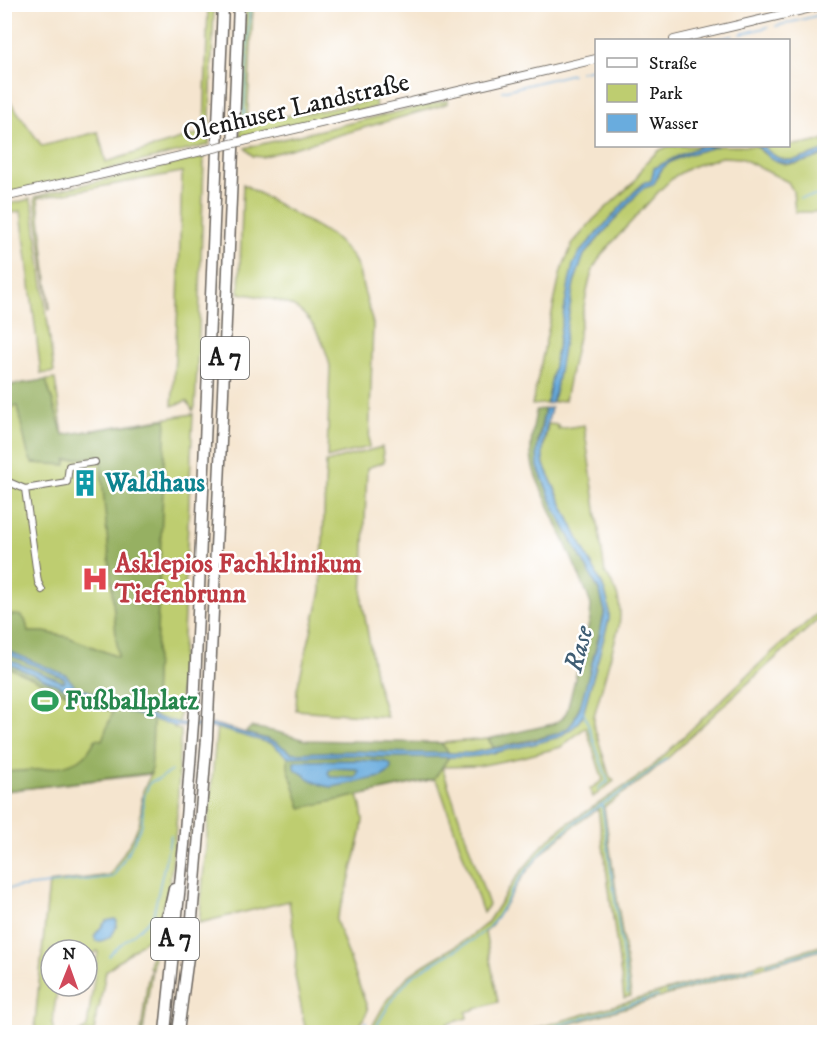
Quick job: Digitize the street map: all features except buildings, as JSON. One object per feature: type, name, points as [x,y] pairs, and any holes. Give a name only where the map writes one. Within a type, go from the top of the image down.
[{"type":"highway","name":"A 7","points":[[165,1032],[184,845],[194,710],[223,4]]},
{"type":"highway","name":"A 7","points":[[178,1032],[193,914],[207,738],[239,4]]},
{"type":"highway","points":[[160,932],[169,912],[184,845]]},
{"type":"street","points":[[678,39],[825,5]]},
{"type":"street","name":"Olenhuser Landstraße","points":[[4,197],[595,59]]},
{"type":"street","points":[[4,480],[25,489],[67,483],[69,466],[95,462]]},
{"type":"street","points":[[25,489],[38,582],[42,590]]},
{"type":"green space","points":[[208,5],[214,5],[209,145],[5,194],[4,93],[42,146],[98,132],[106,162],[204,132]]},
{"type":"green space","points":[[246,5],[253,5],[247,124],[258,120],[375,100],[376,107],[240,138]]},
{"type":"green space","points":[[448,100],[448,103],[440,106],[262,157],[253,156],[245,148]]},
{"type":"green space","points":[[824,140],[824,151],[800,159],[785,160],[770,153],[764,147],[790,147],[790,145]]},
{"type":"green space","points":[[667,147],[758,147],[763,153],[785,164],[795,164],[824,155],[824,219],[818,212],[795,212],[793,191],[788,182],[741,158],[721,157],[691,167],[675,176],[602,254],[594,267],[565,400],[532,405],[561,271],[573,243],[593,220],[634,182],[646,162]]},
{"type":"green space","points":[[204,157],[199,329],[193,411],[187,401],[172,406],[182,172],[38,198],[50,309],[35,198],[55,191]]},
{"type":"green space","points":[[243,184],[331,235],[356,263],[373,324],[369,447],[327,458],[330,366],[325,348],[316,331],[305,315],[290,305],[239,293]]},
{"type":"green space","points":[[30,199],[33,207],[54,372],[41,374],[21,211],[5,214],[5,205]]},
{"type":"green space","name":"Asklepios Fachklinikum Tiefenbrunn","points":[[55,379],[63,435],[193,414],[179,723],[174,726],[181,730],[181,738],[173,862],[169,885],[156,925],[146,940],[106,971],[94,1032],[79,1032],[87,1027],[91,998],[99,998],[99,938],[44,938],[49,883],[110,875],[133,838],[140,821],[143,791],[151,774],[5,791],[4,386]]},
{"type":"green space","points":[[46,380],[63,435],[166,419],[151,773],[5,791],[5,772],[55,767],[75,762],[83,757],[96,739],[102,740],[113,711],[95,706],[5,666],[5,615],[22,616],[28,632],[44,632],[68,637],[118,657],[100,456],[66,460],[66,465],[32,463],[17,406],[5,408],[4,386]]},
{"type":"green space","points":[[545,409],[538,440],[538,467],[555,509],[600,592],[605,611],[583,698],[573,722],[557,734],[494,748],[488,739],[553,724],[562,719],[567,711],[590,619],[591,605],[586,591],[533,468],[531,444],[536,410]]},
{"type":"green space","points":[[548,424],[558,425],[558,429],[584,425],[605,573],[616,592],[619,604],[619,626],[594,716],[594,726],[610,778],[614,781],[593,797],[590,789],[603,780],[586,727],[561,747],[478,766],[442,767],[489,905],[483,913],[439,785],[434,779],[358,796],[363,820],[361,834],[346,893],[336,920],[368,1010],[357,1032],[306,1032],[295,976],[296,952],[289,901],[199,923],[217,725],[267,739],[449,753],[441,743],[488,739],[494,748],[471,753],[450,753],[450,757],[478,756],[559,737],[575,726],[582,717],[609,619],[603,586],[544,465],[542,455]]},
{"type":"green space","points":[[382,447],[384,462],[367,468],[362,600],[376,680],[387,717],[296,710],[297,689],[321,591],[326,462]]},
{"type":"green space","points":[[823,611],[824,614],[670,756],[642,780],[604,807],[631,996],[624,998],[598,809],[560,837],[543,853],[521,878],[497,918],[485,932],[498,1002],[466,1012],[467,1018],[447,1024],[450,1032],[369,1032],[387,1000],[407,977],[466,940],[487,923],[516,878],[543,845],[564,826],[633,781],[657,762],[771,653]]},
{"type":"green space","points":[[251,727],[305,740],[441,743],[449,753],[449,757],[434,779],[301,808],[288,768],[288,757],[292,753],[267,739],[245,733]]},
{"type":"green space","points":[[824,945],[824,949],[543,1032],[523,1032]]},
{"type":"green space","points":[[155,947],[143,1032],[141,1032],[151,968],[149,967],[152,950]]},
{"type":"green space","name":"Asklepios Fachklinikum Tiefenbrunn","points":[[39,983],[39,998],[56,998],[52,1023],[54,1032],[36,1032]]},
{"type":"water","points":[[699,147],[714,147],[689,154],[668,164],[653,185],[638,193],[584,255],[574,283],[556,389],[552,403],[547,404],[569,283],[573,265],[580,252],[634,192],[645,182],[651,181],[654,168]]},
{"type":"water","points":[[758,147],[764,147],[784,160],[799,159],[824,151],[824,155],[788,164],[765,154]]},
{"type":"water","points":[[551,408],[543,444],[544,465],[601,583],[609,609],[609,619],[582,717],[575,726],[559,737],[467,757],[351,755],[288,757],[272,744],[217,728],[174,726],[116,708],[5,662],[5,658],[65,681],[64,678],[5,653],[4,649],[66,675],[75,686],[153,716],[179,723],[217,725],[275,742],[292,753],[354,751],[471,753],[557,734],[568,728],[580,707],[605,611],[600,592],[555,509],[538,467],[537,451],[545,409]]},
{"type":"water","points":[[294,762],[387,762],[391,765],[391,771],[381,777],[332,787],[317,783],[294,768]],"holes":[[[333,768],[358,770],[355,778],[331,777],[328,773]]]},
{"type":"water","points":[[115,919],[117,925],[111,936],[99,941],[99,938],[94,936],[106,921]]},
{"type":"waterway","points":[[243,129],[250,4]]},
{"type":"waterway","points":[[776,26],[824,14]]},
{"type":"waterway","points":[[741,34],[768,27]]},
{"type":"waterway","points":[[718,39],[733,36]]},
{"type":"waterway","points":[[580,72],[595,68]]},
{"type":"waterway","points":[[502,91],[572,74]]},
{"type":"waterway","points":[[800,198],[824,195]]},
{"type":"waterway","points":[[583,710],[608,782],[598,790]]},
{"type":"waterway","points":[[373,1032],[393,998],[410,978],[487,929],[496,919],[520,878],[548,845],[575,822],[632,785],[667,758]]},
{"type":"waterway","points":[[4,889],[113,877],[142,824],[144,797],[149,784],[171,771]]},
{"type":"waterway","points":[[602,805],[628,994]]},
{"type":"waterway","points":[[109,956],[153,916],[171,835]]},
{"type":"waterway","points":[[767,964],[824,948]]},
{"type":"waterway","points":[[667,993],[755,967]]},
{"type":"waterway","points":[[535,1032],[658,996]]},
{"type":"waterway","points":[[360,1032],[366,1022]]},
{"type":"place","name":"Waldhaus","points":[[85,483]]},
{"type":"place","name":"Asklepios Fachklinikum Tiefenbrunn","points":[[95,579]]},
{"type":"place","name":"Fußballplatz","points":[[45,701]]},
{"type":"water label","name":"Rase","points":[[579,649]]}]
